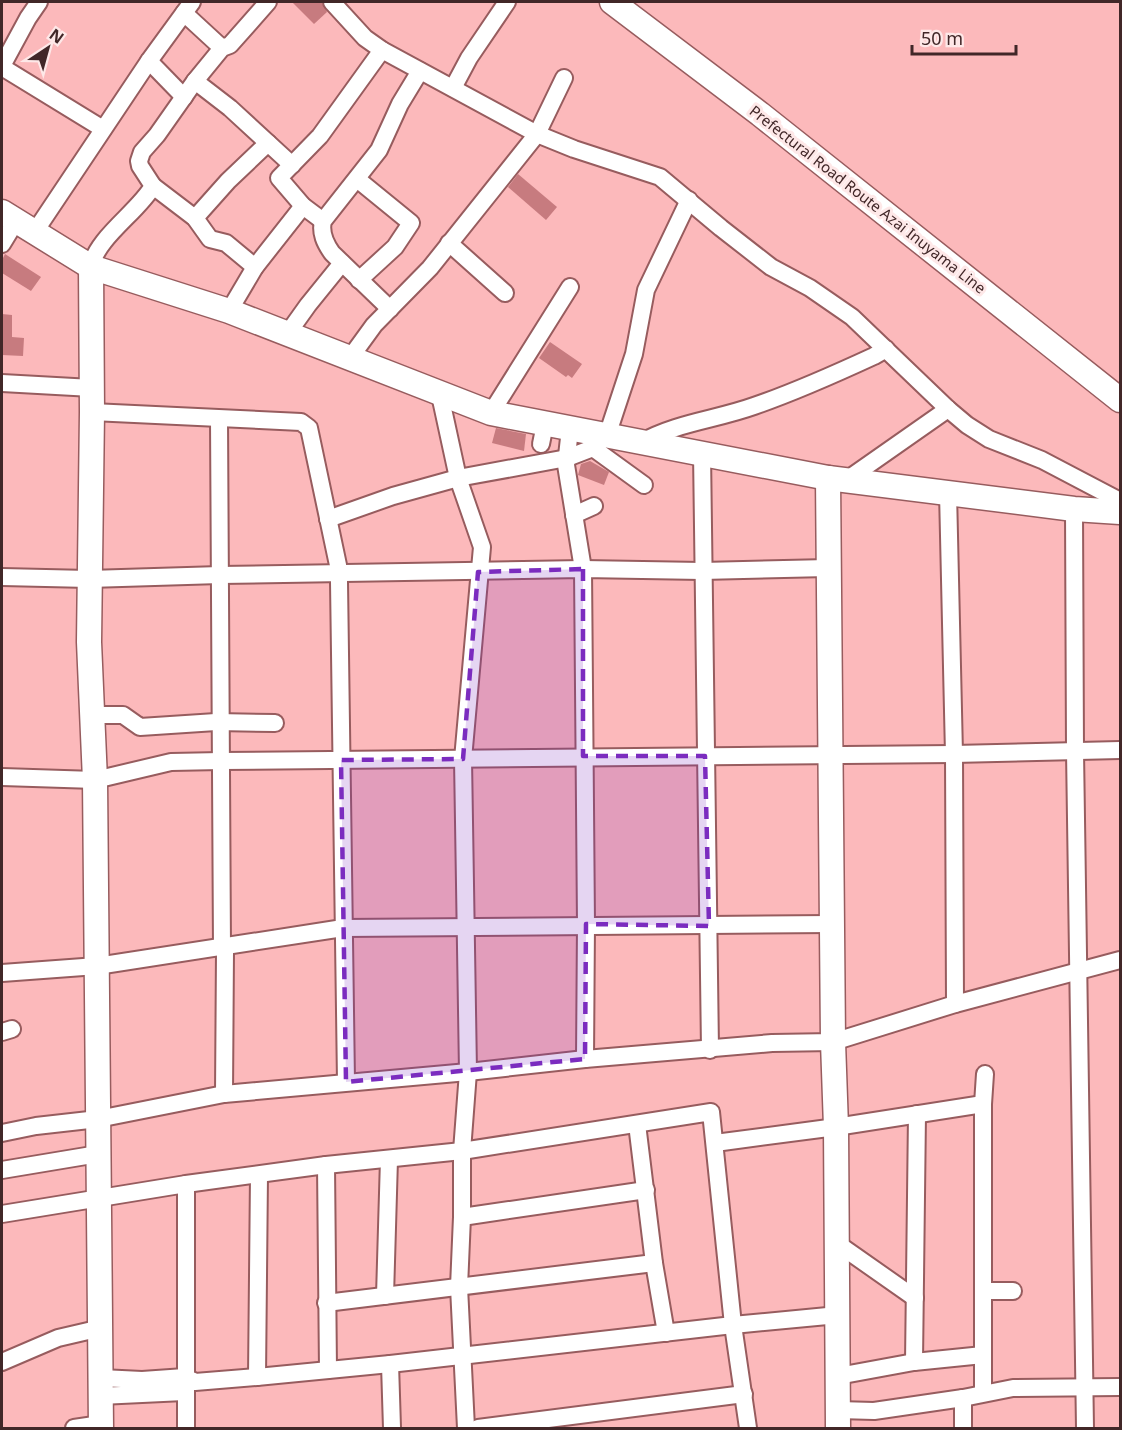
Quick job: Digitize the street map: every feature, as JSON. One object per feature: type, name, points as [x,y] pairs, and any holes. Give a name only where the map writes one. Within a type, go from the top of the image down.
[{"type":"street","points":[[39,2],[2,67],[102,129]]},
{"type":"street","points":[[255,267],[226,243],[210,239],[195,218],[153,186],[140,166],[140,156],[222,48],[230,45],[268,2]]},
{"type":"street","points":[[453,88],[469,58],[507,2]]},
{"type":"street","name":"Prefectural Road Route Azai Inuyama Line","points":[[612,2],[760,114],[1120,400]]},
{"type":"street","points":[[335,3],[365,38],[382,50],[537,134],[574,149],[660,177],[771,267],[810,288],[852,317],[948,409],[989,439],[1042,459],[1120,501]]},
{"type":"street","points":[[2,244],[17,222],[102,129],[188,7],[222,48]]},
{"type":"street","points":[[323,221],[303,206],[279,178],[320,136],[382,50]]},
{"type":"street","points":[[149,61],[184,97]]},
{"type":"street","points":[[390,309],[342,264],[326,243],[322,230],[323,221],[379,150],[400,104],[420,71]]},
{"type":"street","points":[[350,358],[374,325],[430,267],[537,134],[564,78]]},
{"type":"street","points":[[195,81],[230,108],[292,165]]},
{"type":"street","points":[[195,218],[228,181],[268,143]]},
{"type":"street","points":[[357,179],[411,223],[395,247],[360,280]]},
{"type":"street","points":[[75,1428],[101,1426],[95,780],[89,579],[92,400],[91,267],[93,258],[111,233],[153,186]]},
{"type":"street","points":[[600,442],[634,354],[646,290],[689,200]]},
{"type":"street","points":[[229,311],[255,267],[303,206]]},
{"type":"street","points":[[17,222],[91,267],[229,311],[543,434],[570,429],[600,442],[644,485]]},
{"type":"street","points":[[449,243],[505,293]]},
{"type":"street","points":[[288,333],[342,264]]},
{"type":"street","points":[[491,413],[570,287]]},
{"type":"street","points":[[640,443],[661,431],[752,407],[794,392],[886,349]]},
{"type":"street","points":[[2,383],[92,400],[219,419],[273,413],[301,422],[309,428],[339,574],[346,1082]]},
{"type":"street","points":[[440,395],[458,478],[482,548],[478,572],[463,759],[468,1072],[462,1151],[459,1287],[466,1428]]},
{"type":"street","points":[[838,478],[948,409]]},
{"type":"street","points":[[219,419],[222,948],[225,951],[224,1094]]},
{"type":"street","points":[[570,429],[567,458],[583,569],[585,1059]]},
{"type":"street","points":[[328,519],[393,496],[458,478],[567,458],[600,442],[640,443],[702,452],[838,478],[1074,509],[1120,512]]},
{"type":"street","points":[[702,452],[710,1050]]},
{"type":"street","points":[[838,478],[828,568],[833,1042],[838,1244],[838,1419],[1013,1388],[1120,1387]]},
{"type":"street","points":[[948,492],[954,754],[955,1004]]},
{"type":"street","points":[[574,515],[594,506]]},
{"type":"street","points":[[1074,509],[1075,751],[1085,1428]]},
{"type":"street","points":[[2,577],[89,579],[220,574],[828,568]]},
{"type":"street","points":[[92,715],[123,715],[140,727],[216,722],[220,724],[275,723]]},
{"type":"street","points":[[2,777],[95,780],[171,762],[954,754],[1120,750]]},
{"type":"street","points":[[2,973],[97,966],[343,928],[586,924],[709,926],[832,924]]},
{"type":"street","points":[[2,1133],[36,1126],[98,1119],[224,1094],[772,1043],[833,1042],[955,1004],[1120,960]]},
{"type":"street","points":[[982,1393],[985,1074]]},
{"type":"street","points":[[715,1143],[983,1104]]},
{"type":"street","points":[[2,1214],[186,1184],[326,1165],[462,1151],[711,1113],[733,1325],[748,1428]]},
{"type":"street","points":[[914,1362],[917,1114]]},
{"type":"street","points":[[637,1124],[654,1263],[666,1333]]},
{"type":"street","points":[[2,1170],[98,1154]]},
{"type":"street","points":[[385,1296],[389,1159]]},
{"type":"street","points":[[326,1165],[328,1370]]},
{"type":"street","points":[[257,1377],[259,1175]]},
{"type":"street","points":[[186,1184],[186,1428]]},
{"type":"street","points":[[462,1217],[646,1190]]},
{"type":"street","points":[[838,1244],[915,1298]]},
{"type":"street","points":[[326,1303],[654,1263]]},
{"type":"street","points":[[983,1291],[1013,1291]]},
{"type":"street","points":[[101,1387],[185,1385],[195,1382],[390,1364],[838,1315]]},
{"type":"street","points":[[2,1362],[58,1338],[101,1328]]},
{"type":"street","points":[[838,1376],[914,1362],[983,1355]]},
{"type":"street","points":[[390,1364],[392,1428]]},
{"type":"street","points":[[478,1428],[744,1394]]},
{"type":"street","points":[[963,1398],[963,1428]]},
{"type":"highlighted area","points":[[583,569],[583,756],[705,756],[709,926],[586,924],[585,1059],[346,1082],[341,760],[463,759],[478,572]]},
{"type":"building","points":[[292,2],[322,2],[327,12],[314,24]]},
{"type":"building","points":[[518,174],[557,207],[546,220],[508,187]]},
{"type":"building","points":[[5,254],[41,277],[31,291],[2,273],[2,260]]},
{"type":"building","points":[[2,314],[12,315],[12,337],[24,338],[23,356],[2,355]]},
{"type":"building","points":[[550,342],[582,364],[572,378],[568,375],[566,377],[539,358]]},
{"type":"building","points":[[496,428],[526,434],[524,451],[492,443]]},
{"type":"building","points":[[590,461],[609,472],[604,485],[578,475],[581,464]]}]
